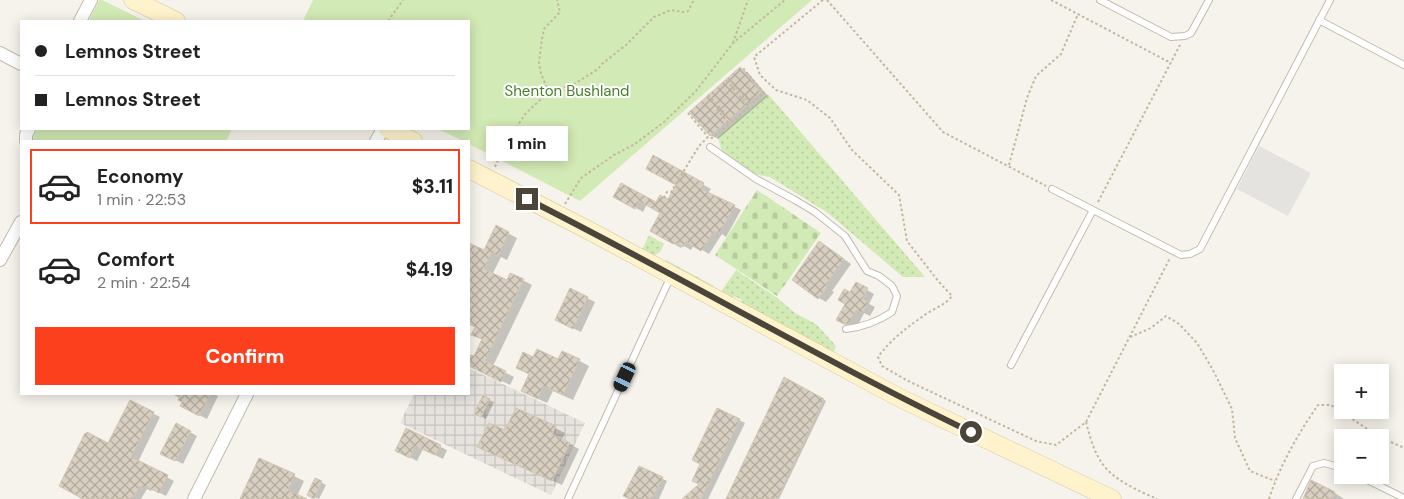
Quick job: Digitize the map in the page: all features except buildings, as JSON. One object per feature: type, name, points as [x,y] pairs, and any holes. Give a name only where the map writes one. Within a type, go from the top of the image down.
[{"type":"street","points":[[81,20],[91,0]]},
{"type":"street","points":[[133,0],[174,20]]},
{"type":"street","points":[[0,54],[20,64]]},
{"type":"street","points":[[390,130],[411,140]]},
{"type":"street","points":[[470,170],[672,275],[900,398],[1112,499]]},
{"type":"street","points":[[0,260],[20,224]]},
{"type":"street","points":[[194,499],[246,395]]},
{"type":"lane","points":[[1100,0],[1172,36],[1185,36],[1191,33],[1209,0]]},
{"type":"lane","points":[[1114,7],[1117,0]]},
{"type":"lane","points":[[1052,189],[1181,255],[1194,253],[1203,246],[1330,0]]},
{"type":"lane","points":[[1319,20],[1404,65]]},
{"type":"lane","points":[[710,147],[756,179],[795,200],[834,227],[845,236],[867,271],[879,276],[892,286],[897,296],[892,312],[878,321],[846,329]]},
{"type":"lane","points":[[1011,365],[1094,210]]},
{"type":"lane","points":[[568,499],[672,275]]},
{"type":"lane","points":[[1296,499],[1312,466],[1324,463],[1334,466]]},
{"type":"lane","points":[[1375,484],[1404,498]]},
{"type":"path","points":[[389,20],[403,0]]},
{"type":"path","points":[[548,92],[539,64],[544,28],[560,12],[557,0]]},
{"type":"path","points":[[489,180],[503,147],[511,134],[526,113],[548,92],[558,87],[576,84],[619,51],[654,17],[671,10],[688,11],[694,0]]},
{"type":"path","points":[[733,43],[748,0]]},
{"type":"path","points":[[559,215],[581,178],[614,155],[635,144],[664,122],[696,91],[733,43],[785,0]]},
{"type":"path","points":[[823,0],[754,57],[760,75],[776,90],[807,100],[830,118],[852,150],[899,195],[903,211],[906,241],[952,296],[949,301],[910,326],[886,346],[878,357],[882,366],[908,381],[1036,441],[1056,445],[1086,422],[1174,251]]},
{"type":"path","points":[[827,0],[943,132],[1052,189]]},
{"type":"path","points":[[1051,0],[1171,63]]},
{"type":"path","points":[[1008,166],[1027,98],[1036,76],[1061,54],[1078,14]]},
{"type":"path","points":[[1094,210],[1185,36]]},
{"type":"path","points":[[708,95],[732,122],[749,107],[727,81],[729,79],[751,104],[764,93],[743,68]]},
{"type":"path","points":[[664,198],[667,192],[671,192],[699,146],[708,137],[712,138],[729,124],[717,109],[719,107]]},
{"type":"path","points":[[688,113],[708,137]]},
{"type":"path","points":[[1129,338],[1151,328],[1166,316],[1179,324],[1197,343],[1232,409],[1235,438],[1250,471],[1275,480]]},
{"type":"path","points":[[1269,499],[1275,480],[1303,427],[1318,405],[1331,405],[1378,436],[1404,448]]},
{"type":"path","points":[[1086,422],[1092,443],[1104,466],[1118,478],[1157,499]]},
{"type":"shaded area","points":[[1259,146],[1311,173],[1288,216],[1237,189]]},
{"type":"shaded area","points":[[470,368],[585,423],[551,495],[400,423],[414,395],[470,395]]},
{"type":"green space","points":[[99,0],[102,0],[143,20],[89,20]]},
{"type":"green space","name":"Shenton Bushland","points":[[313,0],[812,0],[580,201],[470,145],[470,140],[461,140],[440,130],[470,130],[470,20],[303,20]]},
{"type":"green space","points":[[768,94],[925,277],[903,277],[828,213],[770,177],[754,174],[722,152],[718,137]]},
{"type":"green space","points":[[37,130],[232,130],[226,140],[32,140]]},
{"type":"green space","points":[[757,190],[821,233],[777,296],[715,255]]},
{"type":"green space","points":[[649,235],[664,244],[660,252],[653,256],[642,250]]},
{"type":"green space","points":[[666,260],[714,286],[711,288],[666,263]]},
{"type":"green space","points":[[736,270],[776,297],[795,313],[816,324],[836,346],[833,354],[740,304],[742,300],[734,296],[733,298],[722,294],[722,290]]},
{"type":"route","points":[[527,199],[900,398],[971,432]]}]
